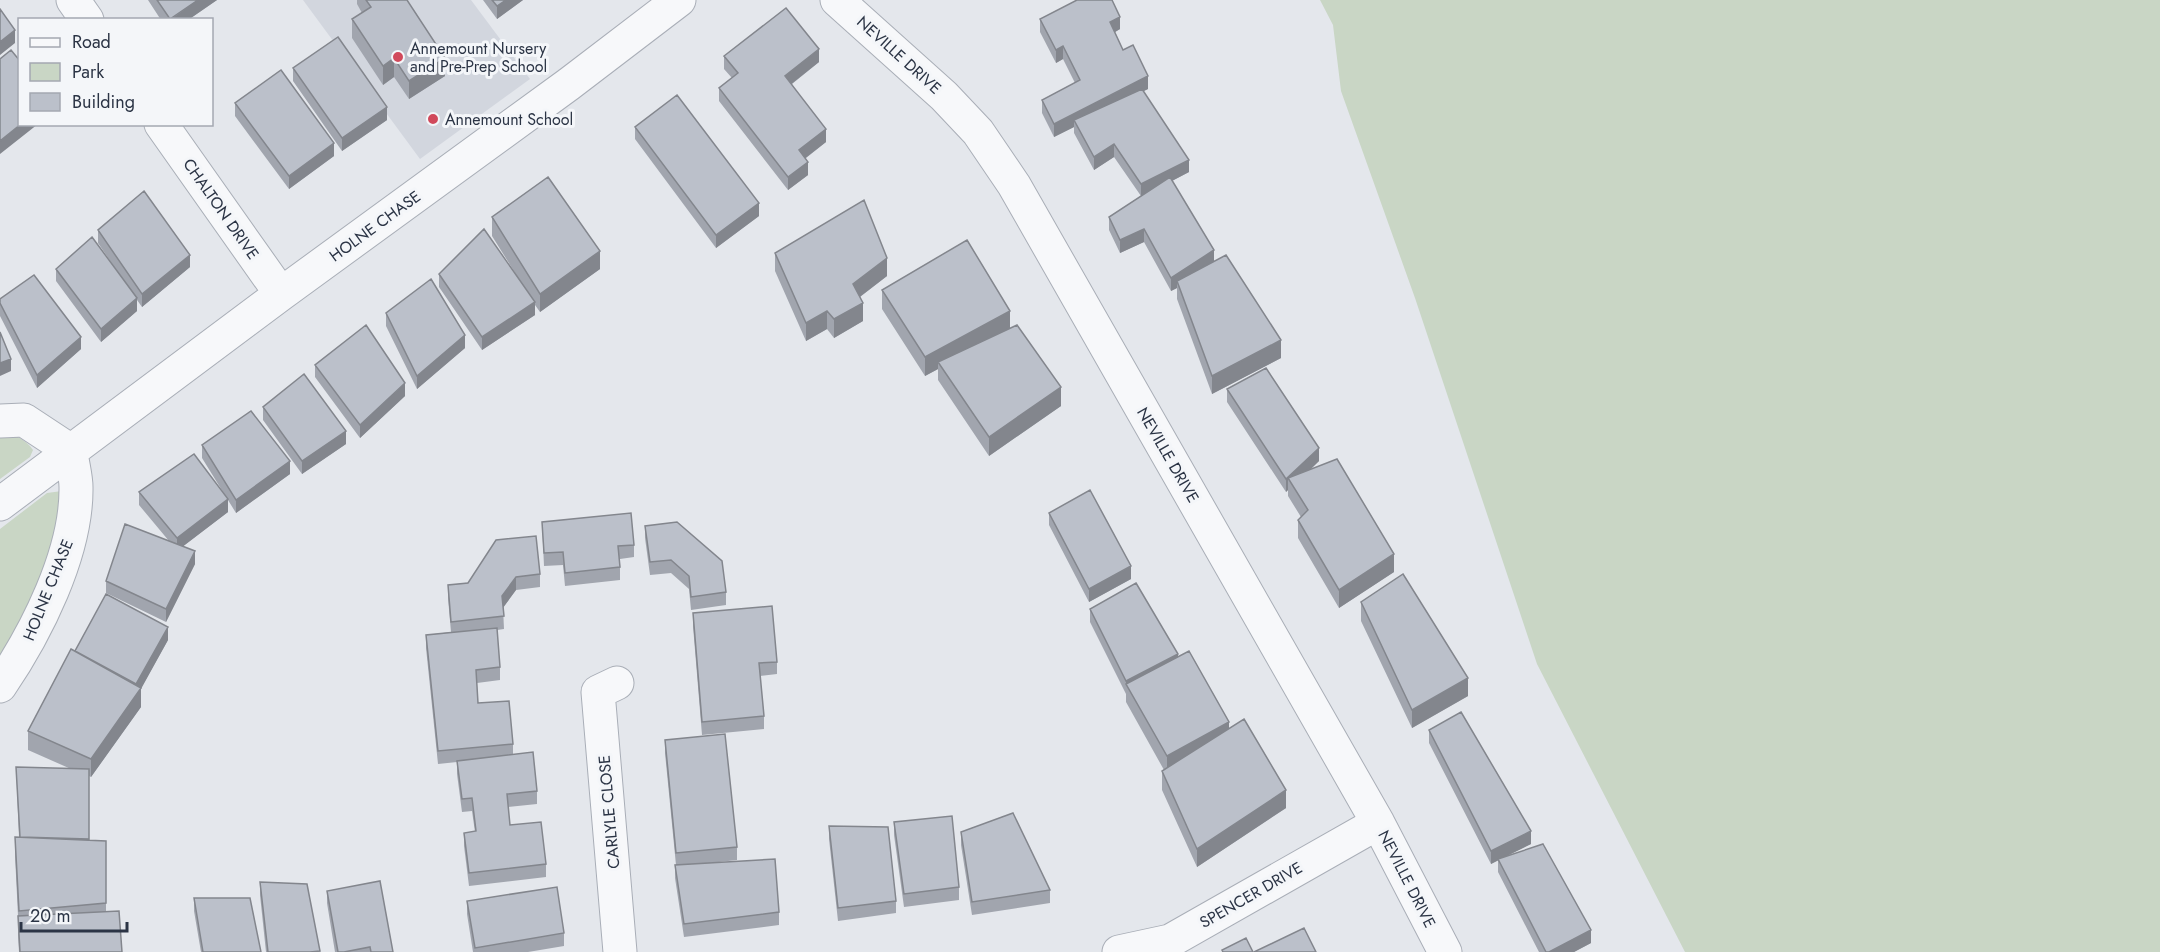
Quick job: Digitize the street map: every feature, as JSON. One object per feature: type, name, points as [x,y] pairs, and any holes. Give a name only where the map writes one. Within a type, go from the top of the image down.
[{"type":"street","points":[[73,0],[86,18]]},
{"type":"street","name":"HOLNE CHASE","points":[[0,504],[281,294],[569,84],[679,0]]},
{"type":"street","name":"NEVILLE DRIVE","points":[[837,0],[944,96],[978,132],[1014,185],[1378,823],[1445,952]]},
{"type":"street","name":"CHALTON DRIVE","points":[[162,126],[281,294]]},
{"type":"street","points":[[0,421],[24,420],[71,451]]},
{"type":"street","name":"HOLNE CHASE","points":[[0,686],[24,651],[52,591],[71,534],[76,487],[71,451]]},
{"type":"street","name":"CARLYLE CLOSE","points":[[616,683],[598,692],[620,952]]},
{"type":"street","name":"SPENCER DRIVE","points":[[1119,952],[1170,941],[1378,823]]},
{"type":"shaded area","name":"Annemount School","points":[[303,0],[471,0],[530,79],[420,159]]},
{"type":"green space","points":[[1320,0],[2160,0],[2160,952],[1685,952],[1537,664],[1415,298],[1341,91],[1333,25]]},
{"type":"green space","points":[[0,432],[18,437],[33,450],[30,457],[0,479]]},
{"type":"green space","points":[[62,491],[70,510],[0,674],[0,529],[47,493]]},
{"type":"building","points":[[157,0],[198,0],[171,18]]},
{"type":"building","name":"Annemount Nursery and Pre-Prep School","points":[[366,0],[407,0],[445,58],[409,81],[394,58],[383,66],[352,19],[371,7]]},
{"type":"building","points":[[492,0],[506,0],[497,6]]},
{"type":"building","points":[[1077,0],[1112,0],[1120,17],[1110,22],[1123,50],[1133,45],[1148,76],[1054,124],[1042,100],[1080,80],[1063,46],[1056,50],[1040,19]]},
{"type":"building","points":[[786,8],[819,49],[785,76],[826,129],[799,150],[808,162],[788,177],[719,88],[738,73],[724,56]]},
{"type":"building","points":[[0,9],[15,30],[0,42]]},
{"type":"building","points":[[338,37],[387,107],[342,138],[293,68]]},
{"type":"building","points":[[11,50],[18,59],[19,126],[0,141],[0,59]]},
{"type":"building","points":[[281,70],[334,143],[289,176],[235,103]]},
{"type":"building","points":[[1142,89],[1189,160],[1141,184],[1114,144],[1094,157],[1074,120]]},
{"type":"building","points":[[677,95],[759,203],[716,235],[635,127]]},
{"type":"building","points":[[548,177],[600,251],[540,294],[492,217]]},
{"type":"building","points":[[1170,177],[1214,250],[1171,278],[1144,229],[1120,240],[1109,217]]},
{"type":"building","points":[[144,191],[190,255],[142,294],[98,230]]},
{"type":"building","points":[[864,200],[887,258],[853,284],[863,303],[834,319],[827,311],[806,323],[775,253]]},
{"type":"building","points":[[484,229],[535,302],[482,337],[439,274]]},
{"type":"building","points":[[92,237],[137,298],[101,329],[56,269]]},
{"type":"building","points":[[967,240],[1010,311],[925,357],[882,290]]},
{"type":"building","points":[[1226,255],[1281,340],[1212,376],[1177,281]]},
{"type":"building","points":[[34,275],[81,337],[37,375],[0,303],[0,299]]},
{"type":"building","points":[[431,279],[465,335],[417,376],[386,313]]},
{"type":"building","points":[[366,325],[405,383],[360,425],[315,365]]},
{"type":"building","points":[[1017,325],[1061,387],[989,437],[938,362]]},
{"type":"building","points":[[0,332],[11,359],[0,363]]},
{"type":"building","points":[[1266,368],[1319,448],[1286,479],[1227,389]]},
{"type":"building","points":[[304,374],[346,431],[302,461],[263,407]]},
{"type":"building","points":[[251,411],[290,461],[236,500],[202,445]]},
{"type":"building","points":[[194,454],[228,499],[177,538],[139,492]]},
{"type":"building","points":[[1337,459],[1394,554],[1339,590],[1298,520],[1308,510],[1288,478]]},
{"type":"building","points":[[1090,490],[1131,566],[1089,589],[1049,513]]},
{"type":"building","points":[[631,513],[634,545],[618,546],[620,567],[565,573],[563,552],[544,553],[542,522]]},
{"type":"building","points":[[677,522],[722,561],[726,592],[691,597],[689,576],[671,560],[650,562],[645,526]]},
{"type":"building","points":[[125,524],[195,551],[166,609],[106,581]]},
{"type":"building","points":[[536,536],[540,574],[516,577],[502,596],[504,616],[451,622],[448,585],[468,583],[496,540]]},
{"type":"building","points":[[1403,574],[1468,678],[1412,710],[1361,602]]},
{"type":"building","points":[[1136,583],[1178,654],[1126,681],[1090,609]]},
{"type":"building","points":[[106,594],[168,627],[136,684],[75,651]]},
{"type":"building","points":[[772,606],[777,662],[759,663],[764,716],[702,722],[693,613]]},
{"type":"building","points":[[497,628],[500,667],[476,670],[478,703],[509,701],[513,744],[438,751],[426,635]]},
{"type":"building","points":[[71,649],[141,688],[91,759],[28,731]]},
{"type":"building","points":[[1189,651],[1229,722],[1167,756],[1126,684]]},
{"type":"building","points":[[1461,712],[1531,831],[1491,851],[1429,730]]},
{"type":"building","points":[[1244,719],[1286,790],[1197,849],[1162,771]]},
{"type":"building","points":[[725,734],[737,847],[676,853],[665,740]]},
{"type":"building","points":[[533,752],[537,791],[507,794],[510,825],[541,822],[546,864],[469,873],[464,833],[476,831],[472,798],[462,799],[457,761]]},
{"type":"building","points":[[16,767],[89,769],[89,839],[20,837]]},
{"type":"building","points":[[1013,813],[1050,890],[972,902],[961,832]]},
{"type":"building","points":[[952,816],[959,887],[904,894],[894,822]]},
{"type":"building","points":[[829,826],[888,827],[896,901],[838,908]]},
{"type":"building","points":[[15,837],[106,841],[106,903],[19,911]]},
{"type":"building","points":[[1543,844],[1591,930],[1549,952],[1546,952],[1498,859]]},
{"type":"building","points":[[775,859],[779,912],[684,924],[675,865]]},
{"type":"building","points":[[380,881],[393,952],[371,952],[370,947],[338,952],[327,891]]},
{"type":"building","points":[[260,882],[307,884],[320,951],[268,952]]},
{"type":"building","points":[[557,887],[564,933],[475,948],[467,901]]},
{"type":"building","points":[[194,898],[250,898],[261,952],[203,952]]},
{"type":"building","points":[[119,911],[122,952],[20,952],[18,916]]},
{"type":"building","points":[[1304,928],[1316,952],[1254,952]]},
{"type":"building","points":[[1246,938],[1253,952],[1223,952],[1222,950]]},
{"type":"place","name":"Annemount Nursery and Pre-Prep School","points":[[398,57]]},
{"type":"place","name":"Annemount School","points":[[433,119]]}]
